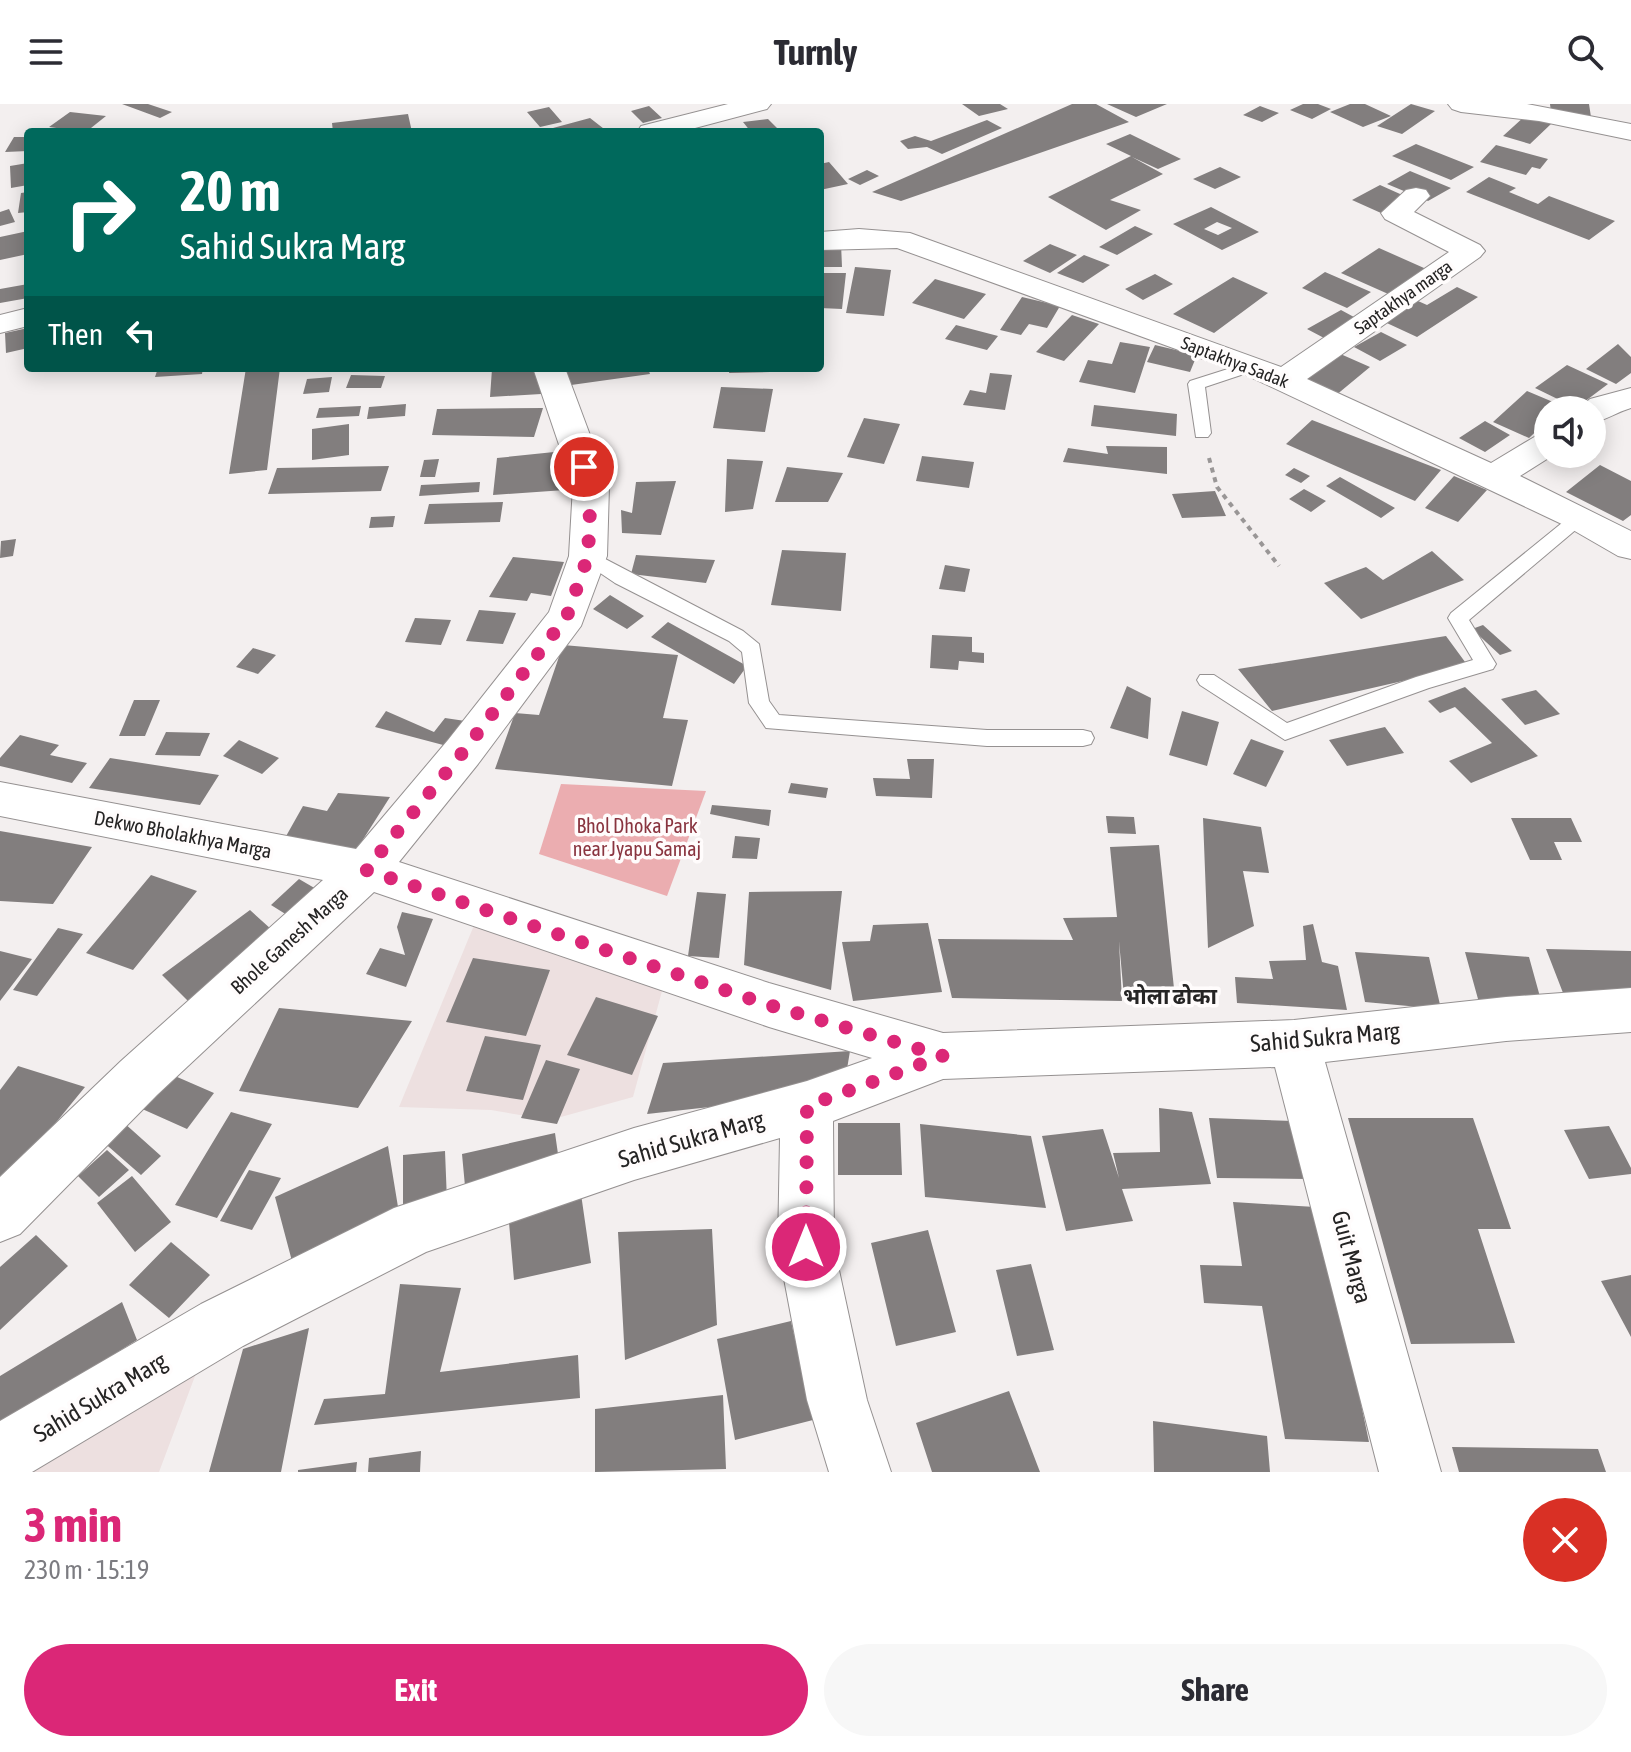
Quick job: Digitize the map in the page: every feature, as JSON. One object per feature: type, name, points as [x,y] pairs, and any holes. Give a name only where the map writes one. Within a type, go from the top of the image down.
[{"type":"street","points":[[661,128],[713,109],[758,104]]},
{"type":"street","points":[[1461,104],[1541,108],[1631,132]]},
{"type":"street","name":"Saptakhya marga","points":[[1284,380],[1470,251],[1395,213],[1416,196]]},
{"type":"street","name":"Saptakhya Sadak","points":[[824,241],[900,239],[1253,366],[1579,518],[1631,547]]},
{"type":"street","points":[[0,324],[24,318]]},
{"type":"street","name":"Bhole Ganesh Marga","points":[[0,1215],[139,1078],[366,870],[463,752],[567,616],[588,556],[591,486],[550,372]]},
{"type":"street","points":[[1606,405],[1631,398]]},
{"type":"street","points":[[1492,478],[1534,452]]},
{"type":"street","name":"Dekwo Bholakhya Marga","points":[[0,799],[366,870],[769,1005],[943,1056]]},
{"type":"street","name":"Sahid Sukra Marg","points":[[0,1456],[222,1325],[414,1228],[634,1154],[807,1106],[943,1056],[1294,1043],[1506,1019],[1631,1010]]},
{"type":"street","name":"Guit Marga","points":[[1294,1043],[1410,1472]]},
{"type":"street","points":[[807,1106],[806,1247],[837,1400],[860,1472]]},
{"type":"lane","points":[[1202,433],[1196,384],[1253,366]]},
{"type":"lane","points":[[1207,680],[1285,732],[1423,682],[1486,664],[1458,618],[1579,518]]},
{"type":"lane","points":[[588,556],[622,578],[736,636],[752,649],[759,703],[773,722],[987,738],[1083,738]]},
{"type":"path","points":[[1202,433],[1217,487],[1279,566]]},
{"type":"shaded area","points":[[477,918],[667,973],[633,1097],[550,1120],[491,1110],[399,1107]]},
{"type":"shaded area","points":[[204,1352],[159,1472],[15,1472]]},
{"type":"green space","name":"Bhol Dhoka Park near Jyapu Samaj","points":[[561,784],[706,791],[667,896],[539,854]]},
{"type":"building","points":[[122,104],[148,104],[172,112],[160,118]]},
{"type":"building","points":[[962,104],[1000,104],[1008,109],[979,116]]},
{"type":"building","points":[[1072,104],[1096,104],[1129,122],[901,201],[872,192]]},
{"type":"building","points":[[1107,104],[1167,104],[1136,117]]},
{"type":"building","points":[[1303,104],[1318,104],[1331,109],[1312,119],[1290,110]]},
{"type":"building","points":[[1350,104],[1365,104],[1391,116],[1363,127],[1330,112]]},
{"type":"building","points":[[1411,104],[1435,111],[1402,134],[1377,126]]},
{"type":"building","points":[[1550,104],[1589,104],[1591,117],[1551,112]]},
{"type":"building","points":[[649,106],[662,118],[643,123],[631,111]]},
{"type":"building","points":[[1260,106],[1279,113],[1262,122],[1243,115]]},
{"type":"building","points":[[549,107],[562,122],[540,127],[527,112]]},
{"type":"building","points":[[70,112],[106,116],[91,128],[49,127]]},
{"type":"building","points":[[408,114],[411,128],[333,128],[332,123]]},
{"type":"building","points":[[1525,116],[1551,124],[1530,144],[1503,136]]},
{"type":"building","points":[[590,118],[603,128],[553,128]]},
{"type":"building","points":[[768,119],[777,128],[748,128],[743,122]]},
{"type":"building","points":[[987,120],[1002,128],[942,154],[927,147],[908,149],[900,141],[915,136],[931,141]]},
{"type":"building","points":[[1130,134],[1181,159],[1158,169],[1132,157],[1163,174],[1110,200],[1141,210],[1106,230],[1048,197],[1131,156],[1106,144]]},
{"type":"building","points":[[14,137],[24,137],[24,151],[5,152]]},
{"type":"building","points":[[1416,144],[1474,167],[1451,180],[1392,156]]},
{"type":"building","points":[[1496,145],[1548,159],[1540,169],[1532,167],[1526,175],[1480,162]]},
{"type":"building","points":[[829,162],[848,184],[824,189],[824,163]]},
{"type":"building","points":[[24,164],[24,186],[11,188],[10,166]]},
{"type":"building","points":[[1220,167],[1241,177],[1215,189],[1193,179]]},
{"type":"building","points":[[867,170],[879,176],[860,185],[848,179]]},
{"type":"building","points":[[1410,171],[1451,188],[1428,201],[1387,184]]},
{"type":"building","points":[[1489,177],[1516,188],[1509,192],[1538,204],[1549,196],[1615,221],[1589,240],[1466,192]]},
{"type":"building","points":[[1380,185],[1409,198],[1381,213],[1352,200]]},
{"type":"building","points":[[21,193],[24,193],[24,212],[18,213]]},
{"type":"building","points":[[1211,207],[1259,232],[1222,250],[1173,224]],"holes":[[[1217,222],[1232,228],[1218,235],[1204,229]]]},
{"type":"building","points":[[9,209],[15,222],[0,226],[0,212]]},
{"type":"building","points":[[1135,226],[1153,234],[1117,255],[1099,247]]},
{"type":"building","points":[[24,232],[24,255],[0,260],[0,237]]},
{"type":"building","points":[[824,243],[841,243],[842,267],[824,267]]},
{"type":"building","points":[[1050,244],[1077,255],[1050,273],[1023,261]]},
{"type":"building","points":[[1379,248],[1433,272],[1395,297],[1341,273]]},
{"type":"building","points":[[1084,255],[1110,265],[1083,283],[1057,273]]},
{"type":"building","points":[[855,267],[891,270],[884,316],[846,313]]},
{"type":"building","points":[[1325,272],[1371,292],[1347,308],[1302,288]]},
{"type":"building","points":[[824,273],[846,273],[842,309],[824,308]]},
{"type":"building","points":[[1155,274],[1173,284],[1143,300],[1125,289]]},
{"type":"building","points":[[1233,277],[1268,293],[1214,333],[1173,314]]},
{"type":"building","points":[[935,279],[986,294],[964,319],[912,303]]},
{"type":"building","points":[[24,285],[24,299],[0,303],[0,289]]},
{"type":"building","points":[[1457,287],[1478,297],[1417,337],[1376,318],[1409,297],[1427,305]]},
{"type":"building","points":[[1022,297],[1060,306],[1047,328],[1029,324],[1021,335],[1000,330]]},
{"type":"building","points":[[1341,310],[1376,329],[1343,348],[1307,329]]},
{"type":"building","points":[[1072,315],[1099,324],[1064,361],[1036,352]]},
{"type":"building","points":[[956,325],[998,336],[987,350],[945,339]]},
{"type":"building","points":[[24,329],[24,349],[6,353],[5,333]]},
{"type":"building","points":[[1381,332],[1407,345],[1380,361],[1354,347]]},
{"type":"building","points":[[1120,342],[1150,347],[1135,393],[1079,382],[1088,360],[1112,364]]},
{"type":"building","points":[[1618,344],[1631,357],[1631,373],[1616,384],[1586,369]]},
{"type":"building","points":[[1155,345],[1197,355],[1190,372],[1147,362]]},
{"type":"building","points":[[1320,345],[1370,367],[1335,396],[1285,373]]},
{"type":"building","points":[[1567,365],[1608,384],[1592,396],[1551,396],[1535,388]]},
{"type":"building","points":[[157,372],[202,372],[202,374],[155,377]]},
{"type":"building","points":[[245,372],[279,372],[267,470],[229,474]]},
{"type":"building","points":[[492,372],[543,372],[541,394],[490,397]]},
{"type":"building","points":[[560,372],[650,374],[564,386]]},
{"type":"building","points":[[990,373],[1012,375],[1005,410],[963,405],[970,390],[986,393]]},
{"type":"building","points":[[351,375],[385,376],[381,388],[346,388]]},
{"type":"building","points":[[332,377],[329,392],[303,394],[307,379]]},
{"type":"building","points":[[721,387],[773,389],[765,432],[713,428]]},
{"type":"building","points":[[1527,391],[1539,396],[1534,396],[1534,433],[1529,438],[1493,422]]},
{"type":"building","points":[[406,404],[405,416],[367,419],[369,407]]},
{"type":"building","points":[[1094,405],[1177,414],[1176,436],[1091,426]]},
{"type":"building","points":[[361,406],[359,416],[316,418],[319,408]]},
{"type":"building","points":[[543,408],[534,437],[432,435],[437,409]]},
{"type":"building","points":[[864,418],[900,424],[884,464],[847,457]]},
{"type":"building","points":[[1312,420],[1441,470],[1415,501],[1286,444]]},
{"type":"building","points":[[1485,421],[1510,435],[1485,452],[1459,438]]},
{"type":"building","points":[[349,424],[349,455],[312,460],[312,429]]},
{"type":"building","points":[[1106,446],[1167,447],[1167,474],[1063,462],[1068,448],[1108,454]]},
{"type":"building","points":[[564,451],[565,490],[493,495],[497,458]]},
{"type":"building","points":[[922,456],[974,462],[969,488],[916,481]]},
{"type":"building","points":[[439,459],[435,477],[420,477],[424,460]]},
{"type":"building","points":[[727,459],[763,461],[753,509],[725,512]]},
{"type":"building","points":[[389,466],[381,491],[268,494],[277,468]]},
{"type":"building","points":[[787,467],[843,473],[828,502],[775,502]]},
{"type":"building","points":[[1294,468],[1310,476],[1301,483],[1285,475]]},
{"type":"building","points":[[1596,468],[1606,468],[1631,481],[1631,515],[1623,521],[1566,492]]},
{"type":"building","points":[[1454,476],[1487,490],[1458,522],[1425,508]]},
{"type":"building","points":[[1340,477],[1395,508],[1381,518],[1326,486]]},
{"type":"building","points":[[676,481],[661,535],[622,533],[621,510],[632,513],[636,482]]},
{"type":"building","points":[[480,482],[479,492],[419,496],[421,485]]},
{"type":"building","points":[[1304,489],[1326,501],[1311,512],[1289,499]]},
{"type":"building","points":[[1215,491],[1226,516],[1182,518],[1172,494]]},
{"type":"building","points":[[503,502],[500,522],[424,524],[429,504]]},
{"type":"building","points":[[395,516],[393,527],[369,528],[371,517]]},
{"type":"building","points":[[16,539],[13,556],[0,558],[1,541]]},
{"type":"building","points":[[782,550],[846,553],[841,611],[771,605]]},
{"type":"building","points":[[1432,551],[1464,580],[1361,619],[1324,583],[1366,567],[1383,580]]},
{"type":"building","points":[[636,555],[715,560],[706,583],[631,574]]},
{"type":"building","points":[[513,557],[564,562],[551,596],[531,593],[527,601],[489,597]]},
{"type":"building","points":[[945,565],[970,569],[965,592],[939,589]]},
{"type":"building","points":[[610,595],[644,616],[627,629],[593,609]]},
{"type":"building","points":[[479,610],[516,613],[503,644],[466,641]]},
{"type":"building","points":[[415,618],[451,620],[441,645],[405,642]]},
{"type":"building","points":[[668,622],[747,666],[734,684],[651,637]]},
{"type":"building","points":[[1483,625],[1512,651],[1500,655],[1472,629]]},
{"type":"building","points":[[932,635],[972,637],[972,652],[984,653],[984,663],[959,661],[958,670],[930,668]]},
{"type":"building","points":[[1446,636],[1468,666],[1272,711],[1238,669]]},
{"type":"building","points":[[563,645],[678,655],[663,718],[688,720],[672,786],[495,769],[515,713],[539,715]]},
{"type":"building","points":[[253,648],[276,655],[258,674],[236,667]]},
{"type":"building","points":[[1127,686],[1151,698],[1148,739],[1110,728]]},
{"type":"building","points":[[1465,687],[1538,756],[1471,783],[1449,761],[1492,743],[1455,707],[1440,713],[1428,701]]},
{"type":"building","points":[[1536,690],[1560,714],[1525,725],[1501,699]]},
{"type":"building","points":[[134,700],[160,700],[145,736],[119,736]]},
{"type":"building","points":[[386,711],[434,732],[445,718],[472,722],[447,746],[375,727]]},
{"type":"building","points":[[1182,711],[1219,722],[1207,766],[1169,755]]},
{"type":"building","points":[[1385,727],[1404,753],[1347,766],[1329,740]]},
{"type":"building","points":[[166,732],[210,733],[200,756],[155,755]]},
{"type":"building","points":[[20,735],[59,745],[50,755],[87,763],[72,783],[0,766],[0,758]]},
{"type":"building","points":[[1251,739],[1284,751],[1266,787],[1233,774]]},
{"type":"building","points":[[239,740],[279,758],[262,774],[223,756]]},
{"type":"building","points":[[110,758],[219,775],[200,805],[89,788]]},
{"type":"building","points":[[907,759],[934,759],[932,798],[876,796],[873,778],[910,779]]},
{"type":"building","points":[[791,783],[828,788],[826,798],[788,793]]},
{"type":"building","points":[[338,793],[390,797],[357,849],[285,838],[303,806],[327,811]]},
{"type":"building","points":[[712,805],[771,810],[769,826],[710,814]]},
{"type":"building","points":[[1106,816],[1134,817],[1136,834],[1108,833]]},
{"type":"building","points":[[1203,818],[1261,827],[1269,873],[1243,871],[1254,926],[1208,948]]},
{"type":"building","points":[[1511,818],[1571,818],[1582,842],[1554,842],[1562,860],[1530,860]]},
{"type":"building","points":[[0,831],[92,847],[53,904],[0,901]]},
{"type":"building","points":[[735,836],[760,838],[757,859],[732,858]]},
{"type":"building","points":[[1159,845],[1175,998],[1124,997],[1119,941],[1122,1001],[952,998],[938,939],[1073,940],[1063,918],[1117,917],[1110,847]]},
{"type":"building","points":[[151,875],[197,891],[133,970],[86,953]]},
{"type":"building","points":[[299,879],[323,893],[295,920],[271,905]]},
{"type":"building","points":[[842,891],[831,990],[744,965],[749,892]]},
{"type":"building","points":[[697,892],[726,894],[719,958],[688,956]]},
{"type":"building","points":[[250,910],[282,939],[193,1006],[162,975]]},
{"type":"building","points":[[402,912],[433,919],[406,987],[366,974],[380,948],[405,955],[397,927]]},
{"type":"building","points":[[928,923],[942,992],[853,1001],[842,942],[870,941],[873,925]]},
{"type":"building","points":[[1313,924],[1322,962],[1338,966],[1347,1010],[1237,1003],[1235,977],[1273,979],[1269,961],[1306,960],[1303,926]]},
{"type":"building","points":[[58,928],[83,934],[37,996],[13,990]]},
{"type":"building","points":[[1546,949],[1631,951],[1631,999],[1565,998]]},
{"type":"building","points":[[0,951],[32,959],[0,1001]]},
{"type":"building","points":[[1355,952],[1429,957],[1441,1009],[1365,1002]]},
{"type":"building","points":[[1465,952],[1529,957],[1542,1004],[1478,999]]},
{"type":"building","points":[[473,958],[550,970],[526,1036],[446,1022]]},
{"type":"building","points":[[596,997],[658,1016],[632,1075],[567,1055]]},
{"type":"building","points":[[279,1008],[412,1021],[358,1108],[239,1091]]},
{"type":"building","points":[[485,1036],[541,1045],[523,1100],[466,1091]]},
{"type":"building","points":[[850,1051],[847,1069],[737,1104],[647,1114],[663,1063]]},
{"type":"building","points":[[546,1060],[580,1069],[557,1124],[521,1118]]},
{"type":"building","points":[[18,1066],[85,1087],[0,1191],[0,1090]]},
{"type":"building","points":[[168,1073],[214,1093],[187,1129],[140,1108]]},
{"type":"building","points":[[1159,1108],[1192,1112],[1211,1184],[1122,1189],[1133,1221],[1066,1231],[1042,1136],[1103,1129],[1119,1178],[1113,1153],[1160,1152]]},
{"type":"building","points":[[231,1112],[272,1124],[217,1218],[175,1205]]},
{"type":"building","points":[[1209,1118],[1293,1121],[1308,1179],[1217,1178]]},
{"type":"building","points":[[1348,1118],[1473,1118],[1511,1229],[1478,1229],[1515,1343],[1411,1344]]},
{"type":"building","points":[[123,1122],[161,1156],[141,1175],[101,1140]]},
{"type":"building","points":[[838,1123],[900,1123],[902,1175],[838,1175]]},
{"type":"building","points":[[920,1124],[1031,1136],[1046,1208],[925,1197]]},
{"type":"building","points":[[1609,1126],[1631,1168],[1631,1174],[1589,1179],[1564,1130]]},
{"type":"building","points":[[555,1133],[561,1175],[466,1197],[462,1154]]},
{"type":"building","points":[[388,1146],[399,1213],[293,1265],[275,1197]]},
{"type":"building","points":[[107,1150],[129,1170],[99,1197],[78,1176]]},
{"type":"building","points":[[445,1151],[447,1201],[403,1214],[403,1155]]},
{"type":"building","points":[[249,1170],[281,1178],[252,1230],[220,1221]]},
{"type":"building","points":[[132,1176],[171,1222],[135,1252],[97,1203]]},
{"type":"building","points":[[581,1194],[591,1263],[514,1280],[508,1211]]},
{"type":"building","points":[[1233,1202],[1315,1207],[1333,1270],[1369,1442],[1285,1439],[1262,1306],[1204,1303],[1200,1265],[1242,1266]]},
{"type":"building","points":[[712,1229],[717,1325],[625,1360],[618,1232]]},
{"type":"building","points":[[928,1230],[956,1332],[896,1346],[871,1243]]},
{"type":"building","points":[[36,1235],[68,1266],[0,1330],[0,1267]]},
{"type":"building","points":[[171,1242],[210,1275],[169,1318],[129,1285]]},
{"type":"building","points":[[1031,1264],[1054,1350],[1017,1356],[996,1270]]},
{"type":"building","points":[[1631,1275],[1631,1337],[1601,1281]]},
{"type":"building","points":[[400,1284],[461,1288],[440,1372],[578,1355],[580,1398],[314,1425],[324,1399],[385,1394]]},
{"type":"building","points":[[122,1302],[137,1340],[0,1425],[0,1376]]},
{"type":"building","points":[[791,1321],[813,1420],[735,1440],[717,1339]]},
{"type":"building","points":[[309,1328],[281,1472],[209,1472],[243,1349]]},
{"type":"building","points":[[1009,1391],[1040,1472],[932,1472],[916,1423]]},
{"type":"building","points":[[723,1395],[726,1469],[595,1472],[595,1409]]},
{"type":"building","points":[[1153,1421],[1267,1436],[1270,1472],[1154,1472]]},
{"type":"building","points":[[1452,1447],[1598,1449],[1606,1472],[1459,1472]]},
{"type":"building","points":[[421,1451],[420,1472],[368,1472],[369,1458]]},
{"type":"building","points":[[357,1462],[356,1472],[298,1472],[298,1470]]},
{"type":"district","name":"भोला ढोका","points":[[1170,996]]},
{"type":"route","points":[[584,467],[591,486],[588,556],[567,616],[463,752],[366,870],[769,1005],[943,1056],[807,1106],[806,1247]]}]
